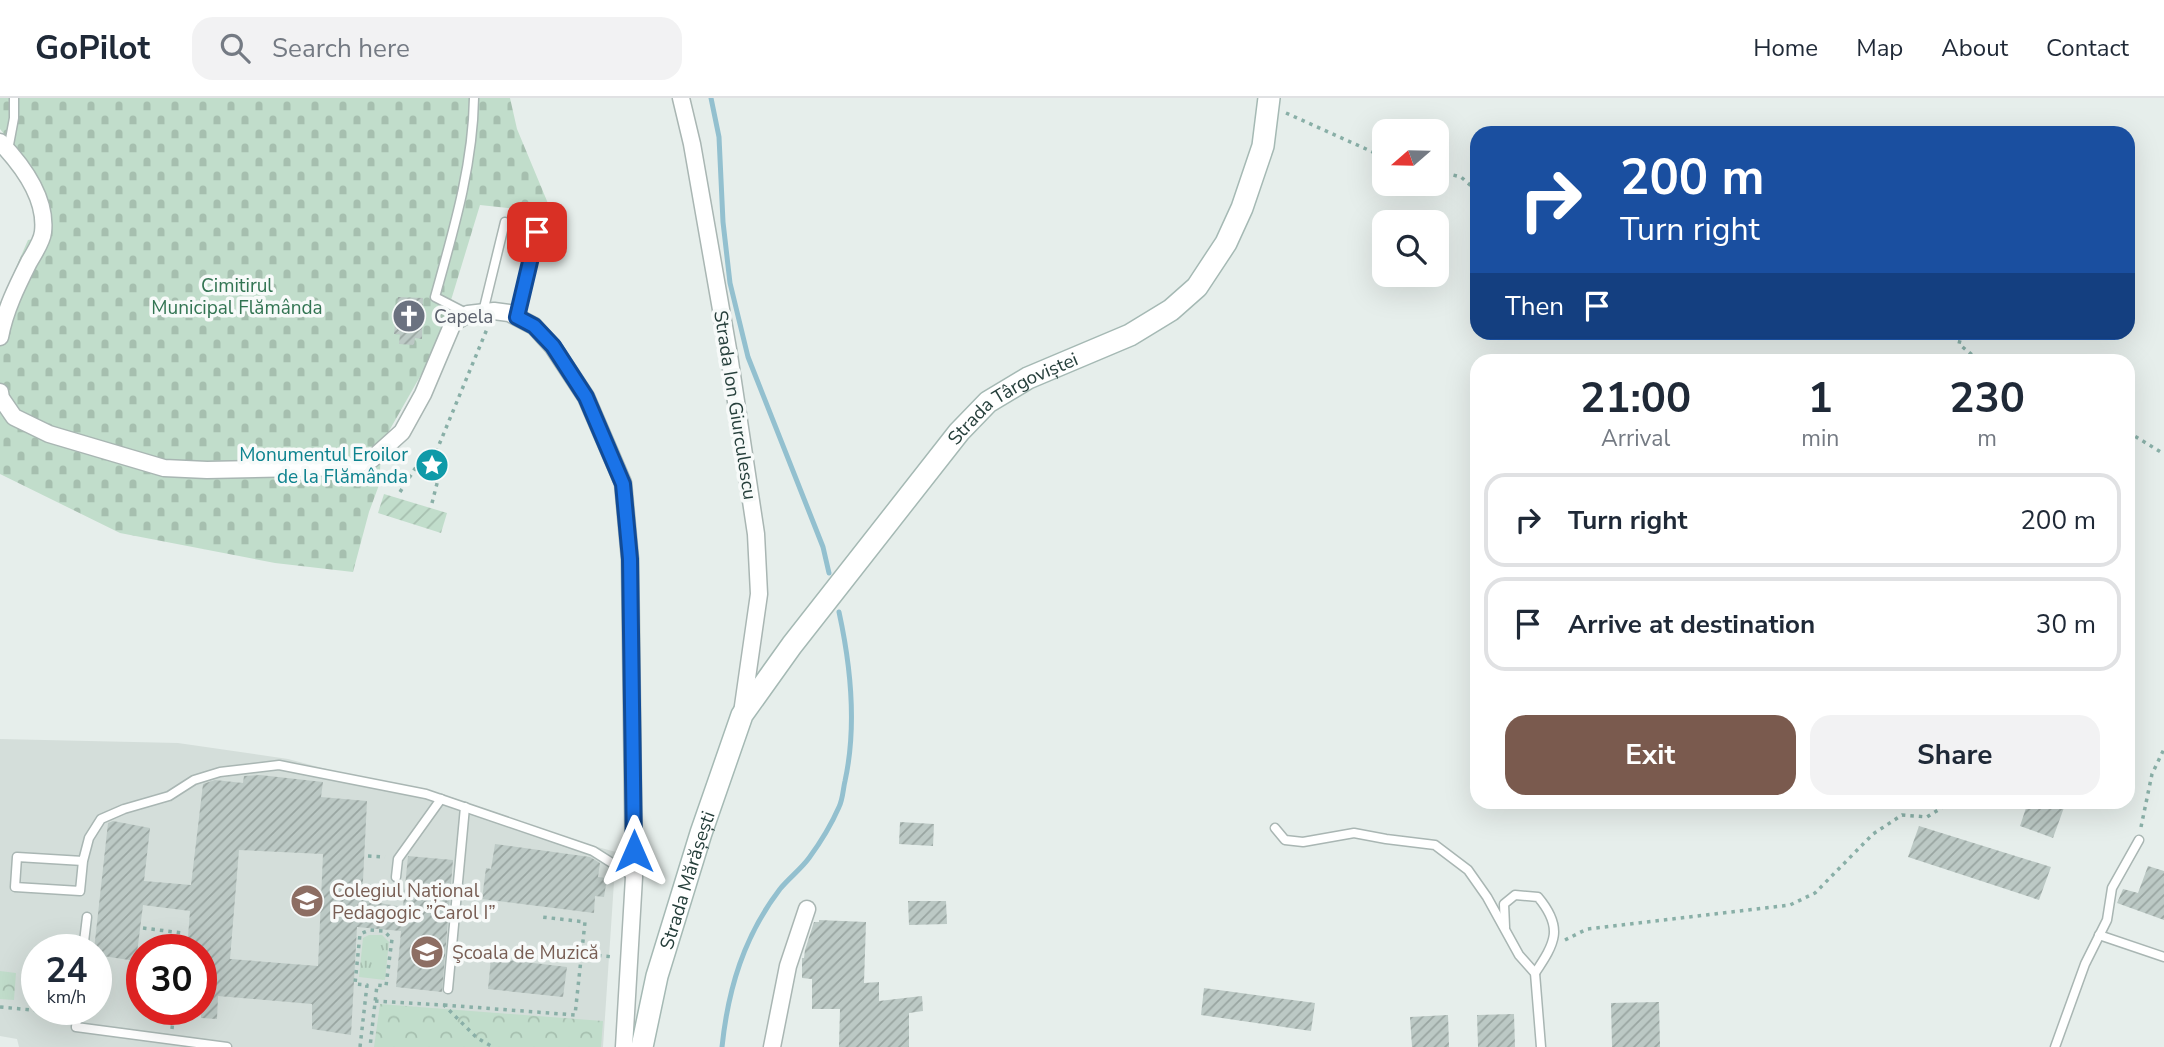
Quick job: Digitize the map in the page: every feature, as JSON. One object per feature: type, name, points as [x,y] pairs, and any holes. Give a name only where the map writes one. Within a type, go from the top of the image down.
[{"type":"main road","name":"Strada Târgoviștei","points":[[742,715],[792,645],[959,432],[988,402],[1028,378],[1130,335],[1171,310],[1197,287],[1226,243],[1242,208],[1263,146],[1269,102]]},
{"type":"main road","name":"Strada Mărășești","points":[[642,1047],[657,976],[701,833],[742,715]]},
{"type":"street","name":"Strada Ion Giurculescu","points":[[681,98],[692,144],[729,355],[756,534],[759,594],[742,715]]},
{"type":"street","points":[[0,337],[4,316],[43,235],[43,216],[35,190],[18,161],[4,146]]},
{"type":"street","points":[[0,392],[14,417],[49,434],[164,468],[220,470],[350,467],[372,459],[402,432],[424,394],[453,323],[481,312],[517,317],[534,326],[553,346],[586,397],[623,484],[630,559],[634,877],[624,1047]]},
{"type":"street","points":[[772,1047],[788,966],[807,909]]},
{"type":"lane","points":[[4,146],[14,118],[15,98]]},
{"type":"lane","points":[[474,98],[473,134],[460,206],[435,297],[481,312],[505,222],[537,232],[517,317]]},
{"type":"lane","points":[[83,861],[18,857],[15,887],[80,891],[89,838],[101,819],[124,809],[169,796],[194,780],[220,772],[279,765],[441,799],[593,852],[634,877]]},
{"type":"lane","points":[[396,877],[398,859],[441,799]]},
{"type":"lane","points":[[448,989],[465,807]]},
{"type":"lane","points":[[1275,828],[1285,840],[1303,842],[1354,833],[1435,845],[1468,870],[1487,897],[1519,955],[1535,973],[1541,1047]]},
{"type":"lane","points":[[2055,1047],[2085,964],[2107,920],[2112,888],[2139,839]]},
{"type":"lane","points":[[1505,932],[1504,904],[1515,895],[1538,897],[1547,907],[1554,926],[1553,945],[1535,973]]},
{"type":"lane","points":[[85,934],[87,917]]},
{"type":"lane","points":[[2099,935],[2164,957]]},
{"type":"lane","points":[[76,1025],[227,1047]]},
{"type":"path","points":[[1269,102],[1372,151]]},
{"type":"path","points":[[1449,174],[1461,177],[1470,185]]},
{"type":"path","points":[[434,457],[481,312]]},
{"type":"path","points":[[1960,340],[1959,344],[1971,354]]},
{"type":"path","points":[[2135,436],[2164,454]]},
{"type":"path","points":[[400,492],[425,453],[443,460],[432,503]]},
{"type":"path","points":[[2139,839],[2152,774],[2164,749]]},
{"type":"path","points":[[1553,945],[1587,929],[1790,905],[1815,893],[1873,834],[1902,815],[1927,817],[1940,809]]},
{"type":"path","points":[[368,856],[398,859]]},
{"type":"path","points":[[375,1001],[575,1015],[585,922],[542,917]]},
{"type":"path","points":[[143,928],[182,934]]},
{"type":"path","points":[[360,1047],[367,985],[355,984],[360,934],[370,930],[384,931],[392,939],[386,986],[377,985],[370,1047]]},
{"type":"path","points":[[581,954],[630,959]]},
{"type":"path","points":[[444,1005],[477,1038],[493,1047]]},
{"type":"path","points":[[0,1007],[21,1008]]},
{"type":"shaded area","name":"Colegiul Național Pedagogic ”Carol I”","points":[[0,739],[178,743],[288,759],[410,791],[512,824],[616,852],[603,1047],[19,1047],[17,1039],[0,1036]]},
{"type":"green space","name":"Cimitirul Municipal Flămânda","points":[[0,98],[510,98],[517,129],[552,213],[480,205],[430,359],[389,431],[381,455],[379,485],[353,572],[275,563],[120,533],[0,474],[0,304],[28,240],[48,236],[15,148],[0,129]]},
{"type":"green space","points":[[384,494],[447,513],[441,533],[378,513]]},
{"type":"green space","points":[[382,935],[389,942],[385,980],[359,977],[363,938]]},
{"type":"green space","points":[[0,971],[16,973],[14,1000],[0,999]]},
{"type":"green space","points":[[380,1004],[603,1021],[601,1047],[374,1047]]},
{"type":"building","name":"Capela","points":[[398,297],[423,298],[422,339],[415,338],[414,345],[399,344],[400,334],[394,334]]},
{"type":"building","name":"Colegiul Național Pedagogic ”Carol I”","points":[[260,775],[323,782],[321,797],[367,801],[362,900],[403,907],[408,856],[453,860],[442,992],[396,987],[401,931],[357,927],[351,1035],[312,1029],[312,1004],[218,996],[217,1019],[217,934],[188,934],[190,911],[143,905],[139,934],[126,934],[126,960],[112,957],[112,934],[96,934],[108,823],[113,821],[150,828],[144,881],[191,885],[203,784],[215,780],[243,783],[244,776]],"holes":[[[239,850],[323,854],[318,966],[230,959]]]},
{"type":"building","points":[[2026,809],[2063,809],[2053,838],[2020,826]]},
{"type":"building","points":[[900,822],[934,824],[933,846],[899,844]]},
{"type":"building","points":[[1919,826],[2051,867],[2039,900],[1908,857]]},
{"type":"building","points":[[495,844],[590,857],[600,863],[598,877],[607,878],[604,897],[595,896],[594,913],[482,899],[486,868],[491,869]]},
{"type":"building","points":[[2148,866],[2164,871],[2164,920],[2117,903],[2123,889],[2138,893]]},
{"type":"building","points":[[908,901],[946,901],[947,924],[909,925]]},
{"type":"building","points":[[814,922],[866,922],[864,983],[879,982],[879,1001],[922,996],[923,1011],[909,1013],[909,1047],[839,1047],[840,1009],[812,1009],[812,979],[802,978],[802,958]]},
{"type":"building","points":[[491,958],[567,967],[563,997],[488,989]]},
{"type":"building","points":[[1204,988],[1315,1003],[1311,1031],[1201,1015]]},
{"type":"building","points":[[1659,1002],[1660,1047],[1612,1047],[1611,1003]]},
{"type":"building","points":[[1514,1014],[1515,1047],[1478,1047],[1477,1015]]},
{"type":"building","points":[[1448,1015],[1449,1047],[1412,1047],[1410,1017]]},
{"type":"waterway","points":[[711,98],[719,137],[723,222],[730,283],[748,357],[823,547],[829,573]]},
{"type":"waterway","points":[[722,1047],[733,984],[747,944],[767,907],[813,852],[841,801],[849,760],[852,718],[847,654],[839,612]]},
{"type":"place","name":"Capela","points":[[409,316]]},
{"type":"place","name":"Monumentul Eroilor de la Flămânda","points":[[432,465]]},
{"type":"place","name":"Colegiul Național Pedagogic ”Carol I”","points":[[307,901]]},
{"type":"place","name":"Şcoala de Muzică","points":[[427,952]]},
{"type":"route","points":[[537,232],[517,317],[534,326],[553,346],[586,397],[623,484],[630,559],[634,851]]}]
